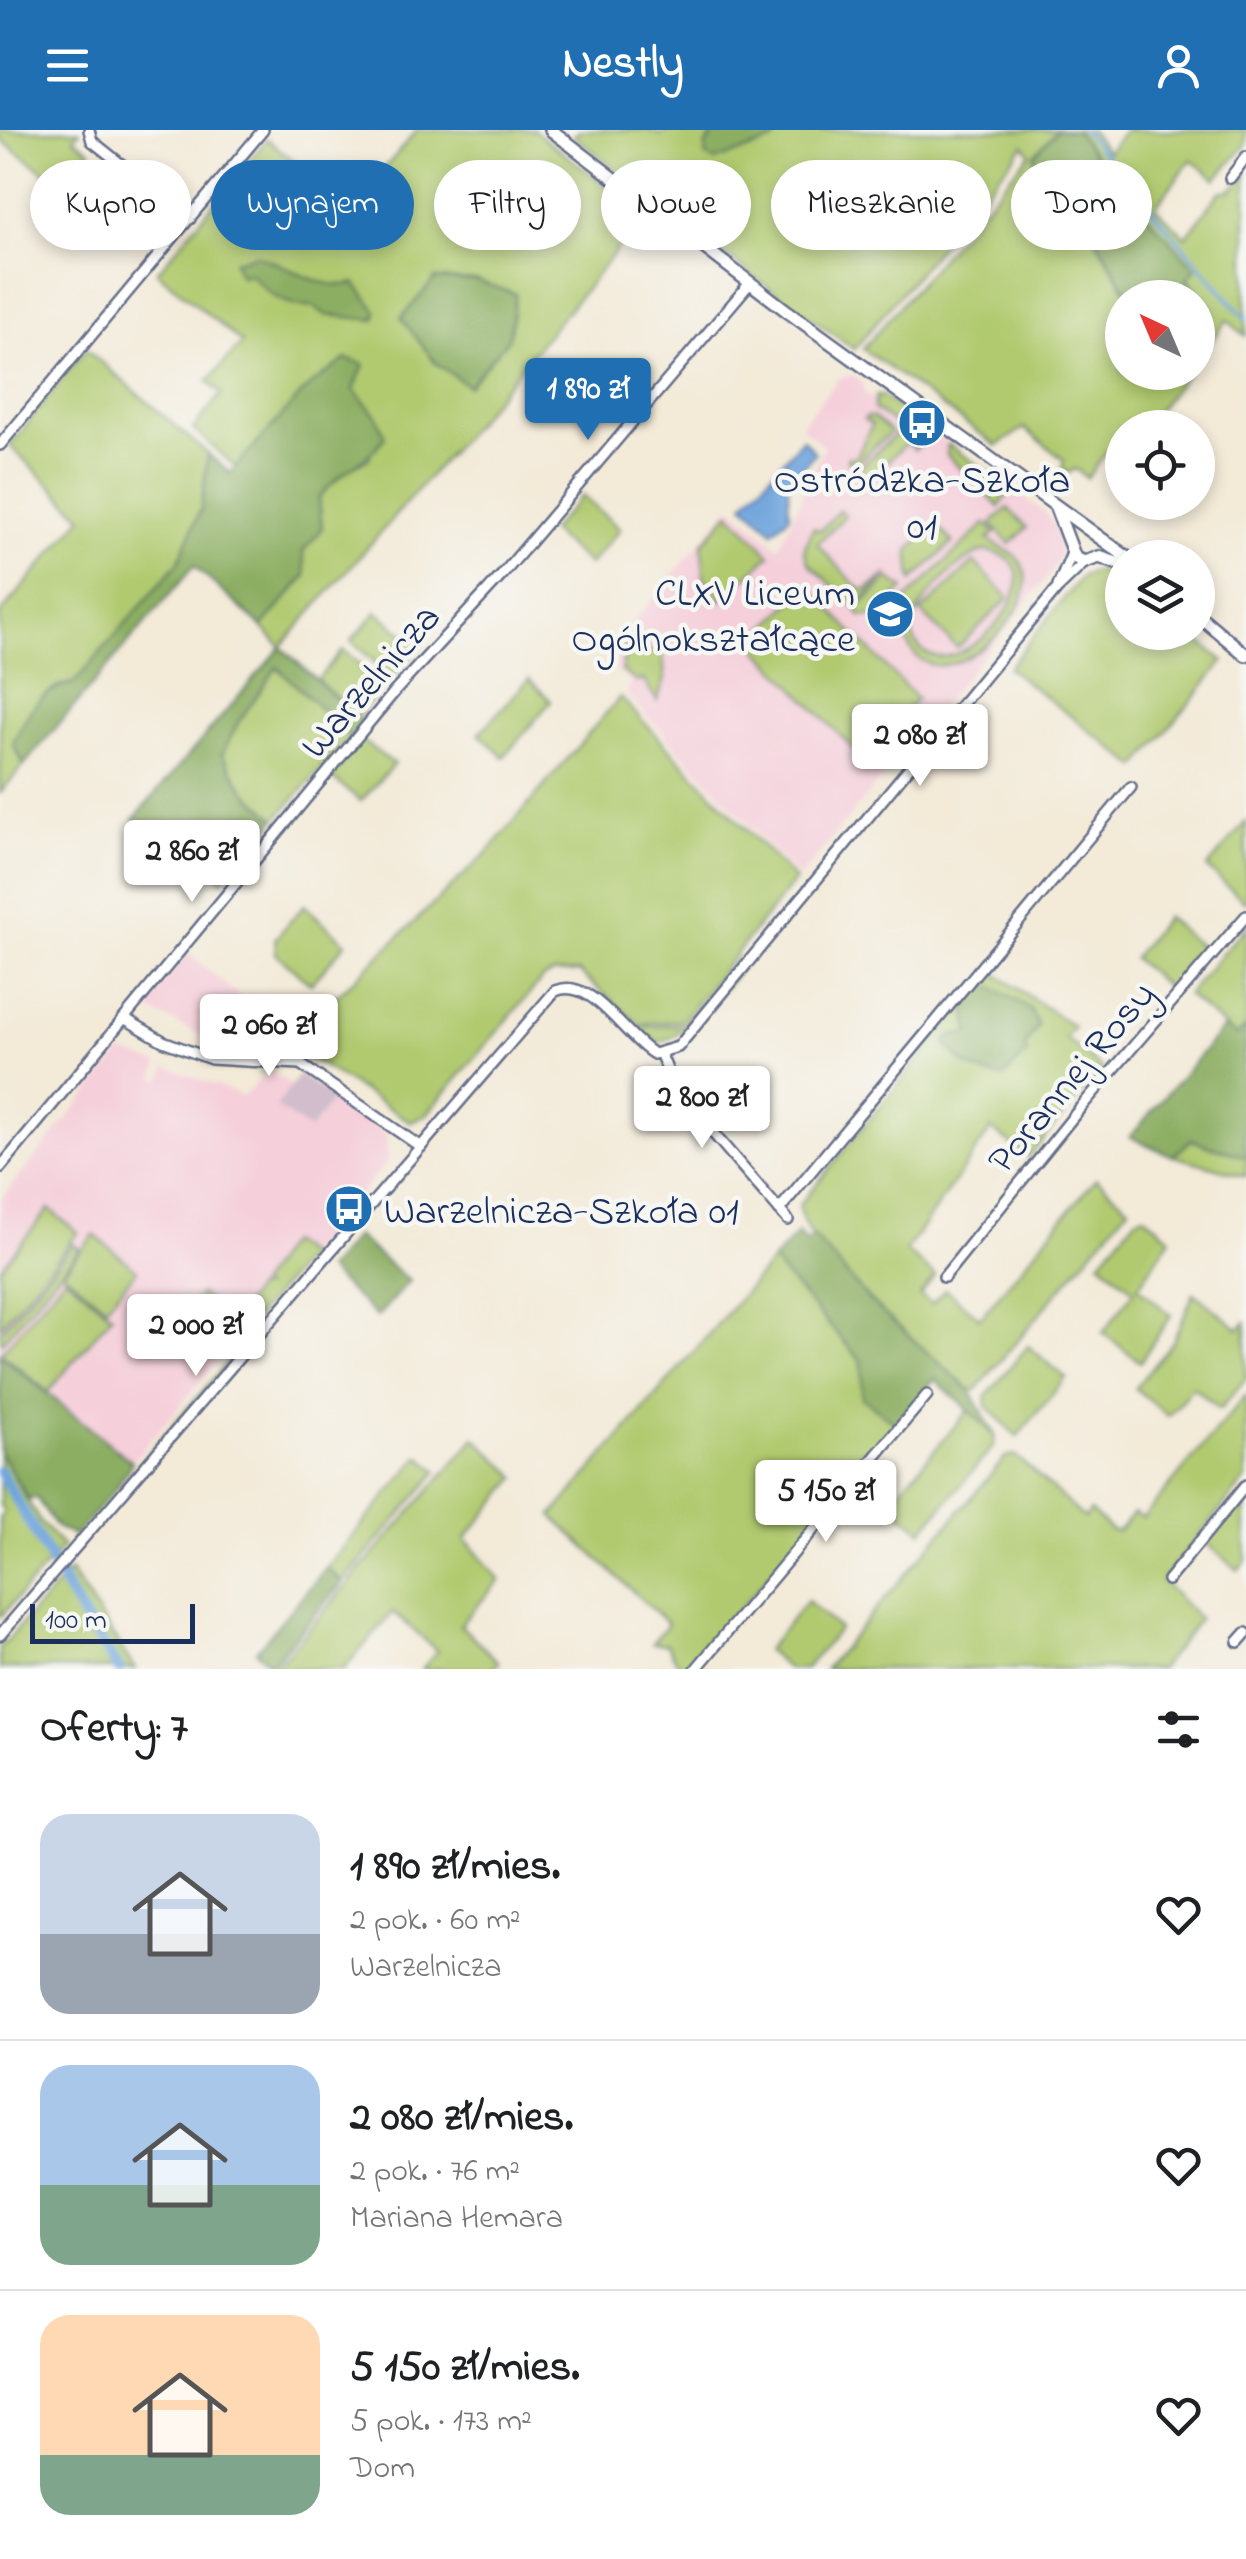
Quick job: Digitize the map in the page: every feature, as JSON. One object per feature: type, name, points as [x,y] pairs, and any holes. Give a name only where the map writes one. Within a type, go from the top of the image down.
[{"type":"street","points":[[88,130],[92,141],[116,160]]},
{"type":"street","points":[[191,217],[263,130]]},
{"type":"street","points":[[551,130],[750,283],[1086,528],[1096,530],[1104,543],[1098,558]]},
{"type":"street","points":[[1230,178],[1246,157]]},
{"type":"street","points":[[0,445],[163,250]]},
{"type":"street","name":"Warzelnicza","points":[[0,1168],[396,690],[497,581],[750,283]]},
{"type":"street","points":[[1056,506],[1072,547],[1084,562]]},
{"type":"street","points":[[1057,589],[1072,547],[1086,528]]},
{"type":"street","points":[[0,1635],[560,988],[587,994],[647,1050],[661,1055],[678,1047],[1057,589],[1084,562],[1105,560]]},
{"type":"street","points":[[1215,630],[1246,656]]},
{"type":"street","points":[[779,1210],[1131,787]]},
{"type":"street","name":"Porannej Rosy","points":[[944,1277],[1081,1107],[1246,916]]},
{"type":"street","points":[[124,1018],[163,1041],[212,1059],[300,1064],[421,1147]]},
{"type":"street","points":[[661,1055],[674,1089],[788,1220]]},
{"type":"street","points":[[696,1669],[927,1395]]},
{"type":"street","points":[[1168,1580],[1246,1485]]},
{"type":"street","points":[[1238,1642],[1246,1633]]},
{"type":"shaded area","name":"CLXV Liceum Ogólnokształcące","points":[[853,375],[872,399],[882,396],[1045,513],[1059,533],[1060,556],[1051,573],[799,878],[627,695],[630,681],[616,670],[617,641],[731,506],[779,547],[824,447],[800,426],[839,378]]},
{"type":"shaded area","points":[[188,953],[274,1026],[269,1033],[223,1045],[152,1012],[149,1003]]},
{"type":"shaded area","points":[[122,1052],[159,1064],[155,1077],[161,1080],[167,1067],[243,1096],[261,1078],[275,1075],[291,1085],[276,1107],[311,1130],[333,1098],[386,1135],[388,1161],[132,1462],[0,1355],[0,1200]]},
{"type":"shaded area","points":[[299,1074],[333,1098],[310,1130],[276,1107]]},
{"type":"green space","points":[[0,130],[80,130],[74,138],[91,151],[84,160],[30,161],[0,139]]},
{"type":"green space","points":[[417,130],[534,130],[573,160],[434,160],[434,250],[581,250],[581,166],[601,182],[601,250],[617,250],[460,441],[281,647],[262,627],[306,576],[303,551],[322,529],[319,498],[338,473],[369,459],[377,417],[354,390],[308,387],[236,467],[193,429],[221,394],[208,381],[242,343],[157,272],[175,250],[191,250],[191,231],[211,207],[211,250],[414,250],[414,160],[392,160]],"holes":[[[435,279],[477,281],[469,385],[436,363]]]},
{"type":"green space","points":[[580,130],[648,130],[662,135],[670,130],[717,130],[706,145],[715,160],[605,160],[574,136]]},
{"type":"green space","points":[[717,130],[781,130],[773,141],[718,160],[705,156],[706,145]]},
{"type":"green space","points":[[781,130],[1057,130],[1034,155],[1036,160],[1024,160],[1030,153],[1024,145],[991,185],[991,160],[771,160],[771,250],[936,250],[854,349],[719,250],[751,250],[751,160],[715,160],[773,141]]},
{"type":"green space","points":[[1057,130],[1075,130],[1099,160],[1034,160],[1034,155]]},
{"type":"green space","points":[[1075,130],[1090,130],[1107,152],[1125,130],[1246,130],[1246,145],[1216,179],[1191,160],[1155,207],[1186,237],[1220,192],[1231,190],[1246,172],[1246,336],[1227,320],[1215,336],[1215,280],[1189,280],[1152,231],[1152,160],[1098,160]]},
{"type":"green space","points":[[267,139],[293,160],[250,160]]},
{"type":"green space","points":[[1011,175],[1011,250],[1102,250],[1120,280],[1105,280],[1105,390],[1173,390],[1158,410],[1105,410],[1105,455],[1087,478],[1076,469],[1068,473],[1062,468],[1064,460],[1024,428],[997,446],[863,349],[947,250],[991,250],[991,199]]},
{"type":"green space","points":[[1152,221],[1196,268],[1187,280],[1120,280],[1103,250],[1152,250]]},
{"type":"green space","points":[[254,255],[329,284],[355,283],[377,311],[375,320],[326,315],[314,306],[279,299],[251,274],[240,276],[234,261]]},
{"type":"green space","points":[[435,279],[477,281],[516,294],[509,338],[468,386],[436,363],[401,318]]},
{"type":"green space","points":[[86,349],[208,454],[201,509],[178,563],[74,683],[58,686],[13,743],[24,765],[0,793],[0,614],[83,517],[10,446]]},
{"type":"green space","points":[[346,359],[364,364],[354,390],[377,417],[385,437],[319,498],[322,529],[303,551],[306,575],[262,627],[194,566],[24,765],[13,743],[30,712],[52,691],[74,683],[178,563],[201,509],[208,454],[230,473],[308,387]]},
{"type":"green space","points":[[876,396],[882,396],[933,433],[922,443],[874,409]]},
{"type":"green space","points":[[873,417],[891,432],[852,467],[847,458],[857,456],[872,424],[864,420]]},
{"type":"green space","points":[[897,433],[918,447],[915,450],[907,443],[866,481],[858,469]]},
{"type":"green space","points":[[948,444],[1011,489],[999,507],[947,455]]},
{"type":"green space","points":[[582,496],[620,529],[589,565],[550,531]]},
{"type":"green space","points":[[1008,508],[1027,528],[1010,544],[991,524]]},
{"type":"green space","points":[[839,510],[845,516],[817,544],[859,588],[866,590],[888,574],[855,607],[809,563],[804,550],[813,528],[821,530]]},
{"type":"green space","points":[[730,512],[770,555],[722,600],[704,578],[702,544]]},
{"type":"green space","points":[[986,523],[995,533],[988,539],[1023,566],[1026,582],[1011,619],[978,651],[959,661],[941,665],[918,657],[892,613]],"holes":[[[986,551],[1011,561],[1018,580],[1011,603],[994,627],[972,646],[948,656],[927,654],[912,634],[913,623],[927,597],[951,572],[976,555]]]},
{"type":"green space","points":[[936,525],[953,542],[912,581],[909,550]]},
{"type":"green space","points":[[974,562],[1009,598],[957,648],[921,612]]},
{"type":"green space","points":[[1105,569],[1105,650],[1210,650],[1224,661],[1137,767],[1008,668],[1082,576]]},
{"type":"green space","points":[[889,578],[904,589],[875,617],[860,616],[857,609]]},
{"type":"green space","points":[[808,586],[917,699],[859,755],[751,642]]},
{"type":"green space","points":[[377,612],[420,647],[396,674],[388,674],[351,641]]},
{"type":"green space","points":[[626,642],[663,656],[665,679],[657,701],[643,679],[637,682],[622,671]]},
{"type":"green space","points":[[281,647],[363,723],[350,737],[277,667],[239,721],[222,754],[245,791],[276,819],[222,880],[134,819]]},
{"type":"green space","points":[[343,650],[381,682],[381,690],[357,718],[317,680]]},
{"type":"green space","points":[[277,666],[350,737],[276,819],[245,791],[222,754],[239,721]]},
{"type":"green space","points":[[529,679],[551,701],[504,757],[479,734]]},
{"type":"green space","points":[[620,697],[795,880],[682,1021],[639,1024],[579,972],[554,973],[542,979],[427,1114],[411,1122],[314,1060],[282,1048],[488,852]]},
{"type":"green space","points":[[362,741],[394,764],[361,801],[330,776]]},
{"type":"green space","points":[[1246,822],[1246,901],[1245,902],[1207,868]]},
{"type":"green space","points":[[304,905],[346,943],[311,984],[276,954],[275,939]]},
{"type":"green space","points":[[1166,917],[1204,950],[1170,990],[1133,958]]},
{"type":"green space","points":[[1246,926],[1246,1028],[1237,1037],[1187,995]]},
{"type":"green space","points":[[739,958],[745,963],[679,1032],[657,1042],[636,1027],[684,1025]]},
{"type":"green space","points":[[992,971],[1074,1027],[1065,1038],[1102,1069],[1028,1157],[991,1129],[906,1251],[935,1276],[920,1295],[932,1304],[945,1289],[980,1318],[1096,1178],[1129,1207],[976,1390],[970,1390],[844,1274],[805,1224],[799,1205],[965,1003],[970,1033],[1025,1046],[1030,1009],[983,982]]},
{"type":"green space","points":[[983,982],[1030,1009],[1038,1026],[1025,1046],[1027,1053],[1003,1078],[970,1067],[946,1043],[951,1036],[970,1033],[965,1003]]},
{"type":"green space","points":[[1224,1027],[1237,1036],[1246,1028],[1242,1085],[1246,1157],[1191,1140],[1173,1156],[1130,1137]]},
{"type":"green space","points":[[1191,1140],[1246,1157],[1246,1176],[1173,1156]]},
{"type":"green space","points":[[49,1209],[78,1233],[0,1326],[0,1268]]},
{"type":"green space","points":[[1144,1215],[1171,1238],[1138,1287],[1171,1315],[1140,1362],[1103,1333],[1134,1291],[1100,1261],[1136,1218]]},
{"type":"green space","points":[[798,1233],[806,1243],[814,1237],[871,1302],[970,1390],[995,1435],[935,1379],[897,1424],[862,1398],[862,1362],[772,1261]]},
{"type":"green space","points":[[94,1235],[137,1270],[106,1307],[63,1272]]},
{"type":"green space","points":[[356,1236],[409,1281],[377,1317],[327,1270]]},
{"type":"green space","points":[[288,1242],[308,1256],[248,1326],[235,1317],[256,1288],[263,1288],[259,1284]]},
{"type":"green space","points":[[73,1244],[79,1249],[2,1342],[0,1332]]},
{"type":"green space","points":[[326,1248],[325,1251],[119,1491],[134,1470]]},
{"type":"green space","points":[[772,1261],[862,1362],[863,1398],[897,1424],[689,1669],[681,1669],[667,1644],[652,1643],[668,1624],[552,1516]]},
{"type":"green space","points":[[65,1276],[112,1315],[48,1392],[1,1353]]},
{"type":"green space","points":[[1194,1293],[1239,1329],[1246,1322],[1246,1378],[1220,1409],[1193,1387],[1168,1416],[1135,1388],[1173,1341]]},
{"type":"green space","points":[[200,1294],[230,1318],[223,1327],[214,1328],[189,1307]]},
{"type":"green space","points":[[1028,1346],[1066,1378],[1017,1437],[987,1406],[986,1397]]},
{"type":"green space","points":[[0,1355],[132,1462],[114,1491],[74,1536],[56,1527],[36,1497],[29,1500],[0,1452]]},
{"type":"green space","points":[[1246,1395],[1246,1479],[1162,1581],[1199,1619],[1160,1669],[825,1669],[1006,1457],[1015,1455],[1084,1518],[1090,1511],[1112,1531],[1118,1531],[1134,1513],[1143,1518]]},
{"type":"green space","points":[[969,1410],[995,1435],[993,1447],[922,1531],[889,1503]]},
{"type":"green space","points":[[475,1438],[517,1477],[465,1539],[500,1580],[460,1625],[499,1662],[493,1669],[422,1669],[437,1651],[393,1612],[344,1669],[274,1669]]},
{"type":"green space","points":[[0,1452],[40,1522],[63,1547],[0,1617],[0,1518],[4,1513],[0,1505]]},
{"type":"green space","points":[[420,1456],[438,1471],[343,1582],[326,1568]]},
{"type":"green space","points":[[1244,1495],[1246,1560],[1238,1570],[1205,1542]]},
{"type":"green space","points":[[326,1568],[343,1582],[271,1665],[256,1651]]},
{"type":"green space","points":[[70,1571],[135,1669],[0,1668],[0,1648]]},
{"type":"green space","points":[[807,1601],[839,1629],[805,1669],[788,1669],[766,1650]]},
{"type":"water","points":[[803,439],[815,453],[788,483],[789,516],[773,531],[744,504]]},
{"type":"waterway","points":[[1083,130],[1246,319]]},
{"type":"waterway","points":[[0,1471],[83,1617],[119,1669]]},
{"type":"place","name":"Ostródzka-Szkoła 01","points":[[922,423]]},
{"type":"place","name":"CLXV Liceum Ogólnokształcące","points":[[890,614]]},
{"type":"place","name":"Warzelnicza-Szkoła 01","points":[[349,1209]]}]
